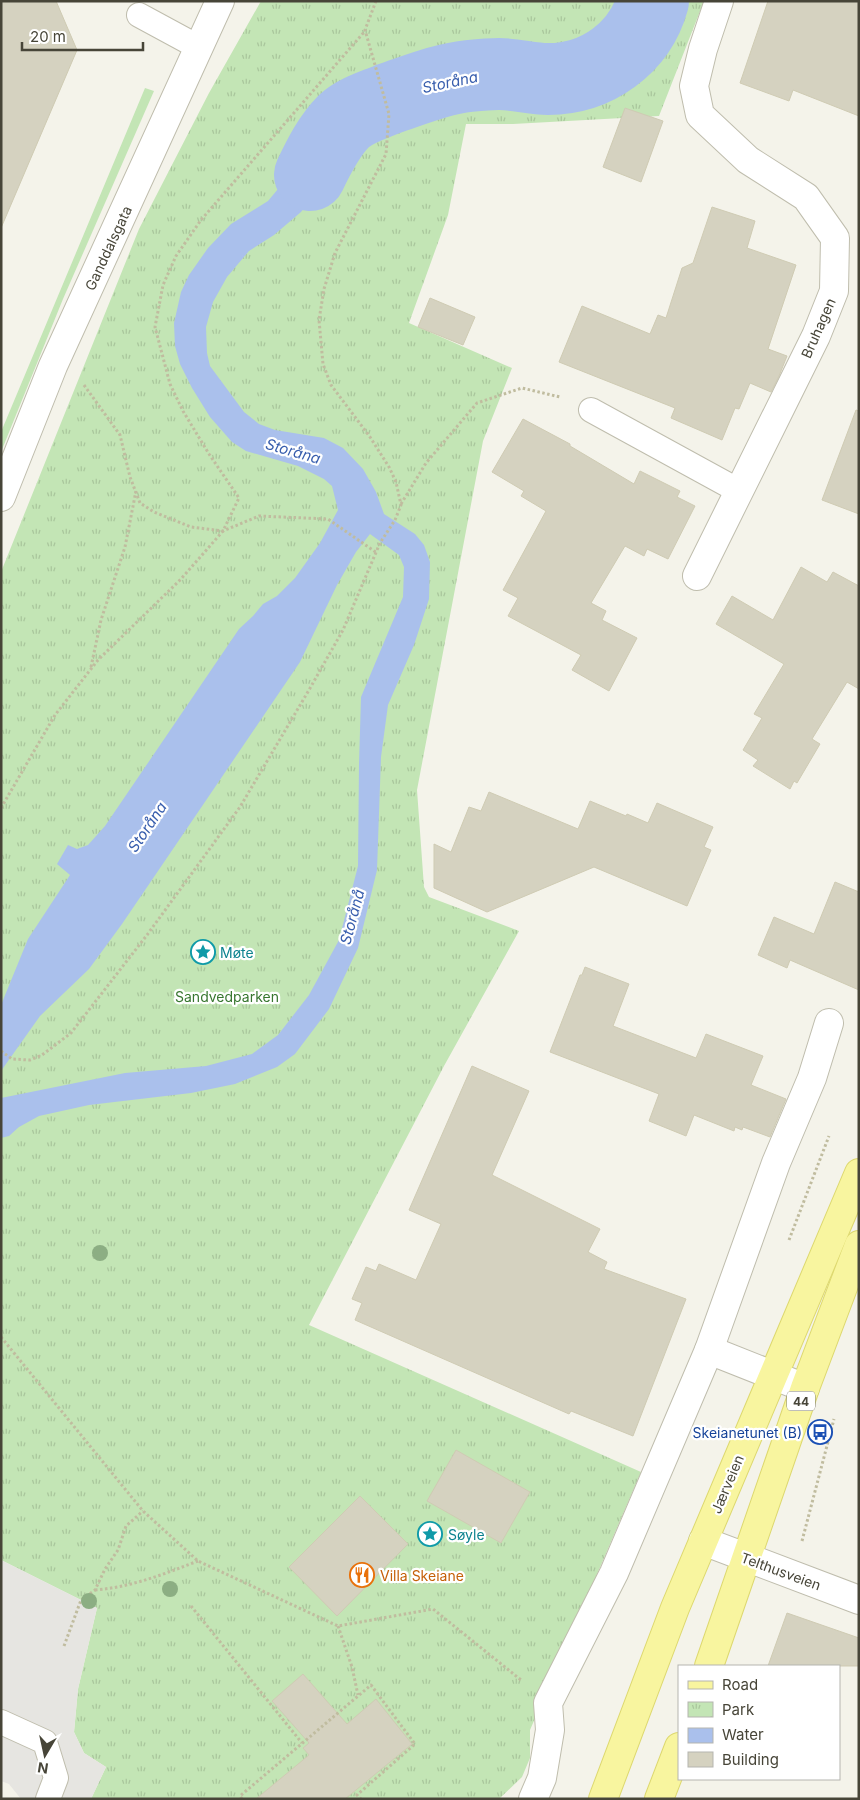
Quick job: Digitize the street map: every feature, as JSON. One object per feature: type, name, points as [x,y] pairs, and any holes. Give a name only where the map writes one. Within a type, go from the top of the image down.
[{"type":"main road","name":"Jærveien","points":[[603,1799],[674,1608],[859,1173]]},
{"type":"main road","name":"44","points":[[709,1665],[805,1388],[859,1245]]},
{"type":"main road","points":[[659,1799],[678,1750]]},
{"type":"street","name":"Ganddalsgata","points":[[1,497],[53,366],[220,1]]},
{"type":"street","name":"Bruhagen","points":[[697,576],[816,336],[834,290],[834,238],[806,197],[748,160],[700,115],[694,86],[703,49],[720,1]]},
{"type":"street","points":[[533,1799],[542,1778],[550,1730],[548,1703],[614,1573],[709,1350],[776,1163],[812,1078],[830,1023]]},
{"type":"street","points":[[709,1350],[805,1388]]},
{"type":"street","name":"Telthusveien","points":[[703,1541],[859,1600]]},
{"type":"lane","points":[[139,15],[200,48]]},
{"type":"lane","points":[[591,410],[739,491]]},
{"type":"lane","points":[[1,1722],[45,1742],[56,1778],[48,1799]]},
{"type":"path","points":[[1,808],[55,715],[98,660],[181,579],[223,531],[239,498],[209,454],[183,411],[170,384],[155,327],[163,285],[176,256],[200,220],[365,30],[376,1]]},
{"type":"path","points":[[365,30],[389,114],[386,154],[335,253],[324,288],[318,320],[323,364],[331,385],[370,437],[389,467],[396,482],[401,505]]},
{"type":"path","points":[[80,380],[120,435],[130,477],[140,502],[154,512],[192,527],[223,531],[259,516],[328,519],[377,553]]},
{"type":"path","points":[[1,1052],[12,1059],[30,1060],[42,1055],[71,1033],[147,935],[240,807],[343,630],[380,543],[395,520],[401,505],[426,463],[477,403],[522,388],[557,396],[591,410]]},
{"type":"path","points":[[90,670],[101,620],[125,547],[136,491]]},
{"type":"path","points":[[1,1337],[143,1511],[198,1561],[338,1626],[433,1610],[548,1703]]},
{"type":"path","points":[[800,1546],[835,1414]]},
{"type":"path","points":[[64,1646],[81,1600],[95,1590],[105,1569],[118,1550],[126,1526],[143,1511]]},
{"type":"path","points":[[95,1590],[149,1580],[198,1561]]},
{"type":"path","points":[[191,1606],[302,1743]]},
{"type":"path","points":[[338,1626],[352,1667],[358,1695]]},
{"type":"path","points":[[242,1799],[240,1796],[371,1685],[415,1744],[357,1795],[361,1799]]},
{"type":"green space","name":"Sandvedparken","points":[[261,1],[704,1],[659,116],[513,124],[466,124],[448,215],[409,323],[512,368],[483,441],[417,790],[424,887],[429,897],[519,931],[444,1066],[309,1325],[641,1472],[530,1730],[530,1758],[522,1777],[499,1799],[91,1799],[106,1767],[84,1753],[74,1732],[78,1689],[97,1608],[1,1560],[1,572],[139,229],[209,93]]},
{"type":"green space","points":[[145,88],[154,91],[63,299],[1,452],[1,432]]},
{"type":"shaded area","points":[[1,1560],[97,1608],[78,1689],[74,1732],[84,1753],[106,1767],[91,1799],[21,1799],[9,1784],[1,1781]]},
{"type":"water","points":[[636,1],[668,1],[659,26],[646,47],[618,72],[593,86],[579,91],[548,95],[446,97],[398,107],[390,81],[432,68],[475,60],[556,66],[580,59],[607,43],[618,33],[630,16]]},
{"type":"water","name":"Storånå","points":[[370,87],[379,117],[353,144],[301,212],[274,235],[249,251],[227,277],[213,302],[206,327],[207,353],[210,366],[244,412],[259,424],[275,430],[324,438],[343,448],[363,469],[376,492],[384,514],[415,534],[424,545],[430,562],[429,599],[414,645],[388,705],[381,757],[377,870],[358,948],[329,1009],[295,1054],[277,1067],[235,1084],[191,1093],[89,1105],[39,1116],[19,1127],[9,1136],[1,1138],[1,1098],[125,1073],[206,1066],[252,1054],[278,1035],[309,995],[339,940],[358,866],[361,697],[403,597],[404,567],[399,555],[370,534],[356,552],[337,585],[300,662],[122,924],[89,969],[40,1016],[1,1071],[1,1005],[28,939],[70,875],[57,864],[68,845],[77,849],[88,845],[105,826],[239,629],[263,604],[277,596],[295,578],[320,543],[338,510],[332,486],[324,479],[298,466],[246,451],[232,442],[210,417],[180,364],[175,346],[174,323],[181,292],[189,275],[208,248],[231,224],[268,201],[342,107]]},
{"type":"building","points":[[1,1],[56,1],[77,50],[1,228]]},
{"type":"building","points":[[768,1],[859,1],[859,116],[793,90],[789,101],[740,83]]},
{"type":"building","points":[[625,108],[663,121],[641,182],[603,167]]},
{"type":"building","points":[[712,207],[755,221],[747,248],[796,265],[768,349],[787,356],[779,376],[771,392],[750,383],[739,409],[735,408],[722,440],[671,418],[675,408],[559,362],[582,306],[650,334],[658,315],[666,318],[682,268],[693,263]]},
{"type":"building","points":[[430,298],[475,317],[463,345],[418,327]]},
{"type":"building","points":[[856,410],[859,411],[859,514],[822,500]]},
{"type":"building","points":[[523,419],[570,444],[570,446],[634,484],[640,471],[680,491],[677,497],[695,506],[668,559],[647,549],[644,556],[625,546],[591,603],[606,611],[602,620],[637,638],[609,691],[572,670],[581,655],[508,616],[518,598],[503,590],[546,511],[521,496],[524,491],[492,472]]},
{"type":"building","points":[[801,567],[827,582],[833,572],[859,586],[859,689],[847,682],[812,739],[820,744],[797,783],[794,781],[790,789],[753,766],[758,760],[743,750],[762,718],[754,714],[784,664],[716,624],[732,596],[773,620]]},
{"type":"building","points":[[489,792],[578,829],[590,801],[648,823],[657,803],[713,827],[704,847],[711,850],[687,906],[594,867],[487,912],[434,888],[434,844],[451,852],[469,807],[481,811]]},
{"type":"building","points":[[835,882],[859,892],[859,990],[790,960],[787,968],[758,955],[774,917],[814,934]]},
{"type":"building","points":[[585,967],[629,984],[613,1026],[696,1058],[706,1034],[763,1056],[751,1085],[786,1099],[770,1137],[743,1127],[742,1130],[735,1127],[734,1131],[694,1115],[686,1136],[649,1121],[659,1094],[550,1052],[580,975],[582,975]]},
{"type":"building","points":[[472,1066],[529,1091],[492,1175],[600,1229],[588,1252],[607,1262],[604,1269],[686,1299],[633,1436],[571,1411],[569,1414],[355,1320],[362,1303],[352,1299],[366,1267],[376,1271],[379,1264],[416,1280],[441,1224],[409,1210]]},
{"type":"building","points":[[456,1450],[530,1492],[501,1543],[427,1501]]},
{"type":"building","points":[[360,1496],[408,1544],[337,1616],[289,1567]]},
{"type":"building","points":[[787,1613],[859,1638],[859,1666],[768,1665]]},
{"type":"building","points":[[303,1674],[347,1724],[376,1699],[412,1744],[345,1799],[256,1799],[309,1755],[303,1748],[309,1743],[272,1701]]},
{"type":"waterway","name":"Storåna","points":[[310,175],[334,133],[344,121],[360,111],[388,99],[459,77],[499,74],[548,79],[566,78],[599,67],[614,58],[638,33],[647,18],[653,1]]},
{"type":"place","name":"Møte","points":[[203,952]]},
{"type":"place","name":"Skeianetunet (B)","points":[[820,1432]]},
{"type":"place","name":"Søyle","points":[[430,1534]]},
{"type":"place","name":"Villa Skeiane","points":[[362,1575]]}]
